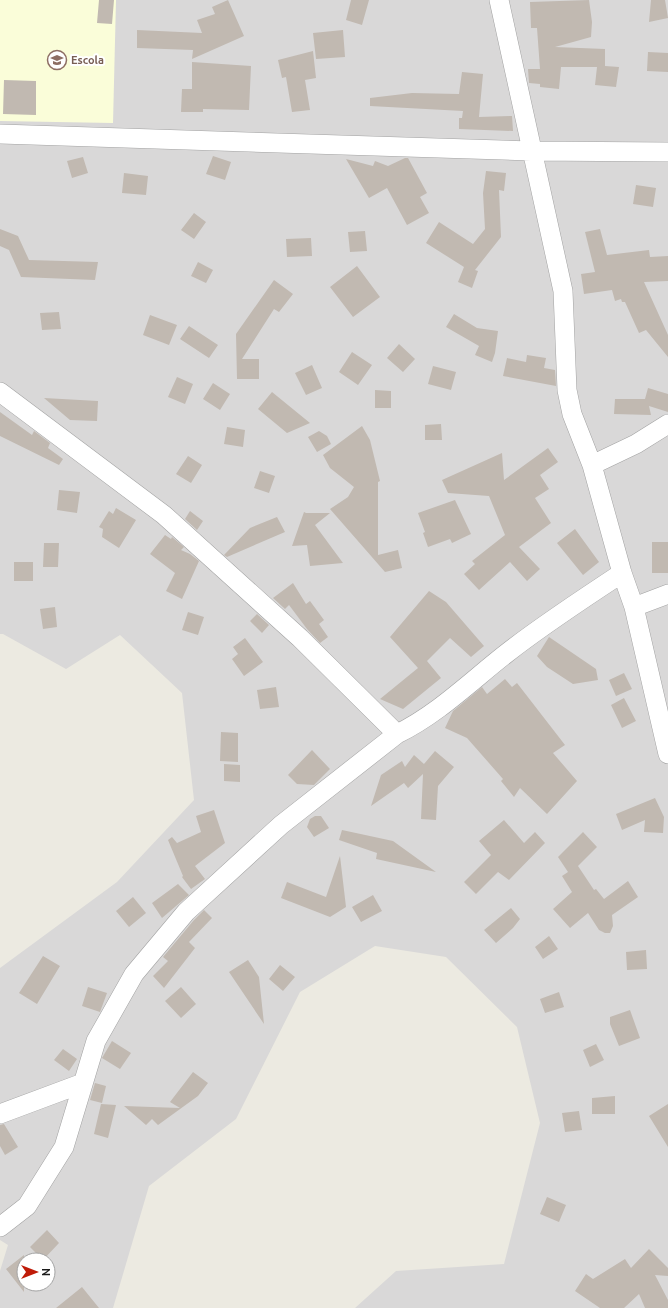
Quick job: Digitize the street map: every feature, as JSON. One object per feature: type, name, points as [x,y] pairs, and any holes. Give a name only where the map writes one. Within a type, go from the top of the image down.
[{"type":"street","points":[[499,0],[563,292],[567,390],[572,414],[592,465],[622,573],[634,607],[668,754]]},
{"type":"street","points":[[0,134],[531,151],[668,152]]},
{"type":"street","points":[[0,392],[164,515],[300,638],[397,734]]},
{"type":"street","points":[[592,465],[636,444],[668,424]]},
{"type":"street","points":[[0,1227],[26,1206],[64,1147],[96,1041],[134,974],[186,912],[281,825],[397,734],[414,725],[453,698],[508,653],[572,606],[622,573]]},
{"type":"street","points":[[634,607],[668,594]]},
{"type":"street","points":[[0,1114],[83,1083]]},
{"type":"shaded area","points":[[0,0],[668,0],[668,1308],[355,1308],[396,1271],[504,1264],[540,1123],[517,1027],[446,957],[375,946],[300,992],[236,1119],[149,1186],[113,1308],[0,1308],[0,1271],[8,1245],[0,1240],[0,968],[117,882],[194,800],[182,693],[120,635],[66,669],[3,634],[0,634]]},
{"type":"shaded area","name":"Escola","points":[[0,0],[116,0],[113,123],[0,121]]},
{"type":"building","points":[[99,0],[114,0],[112,24],[97,23]]},
{"type":"building","points":[[228,0],[244,36],[192,59],[193,50],[137,48],[137,30],[202,33],[197,20],[215,14],[212,7]]},
{"type":"building","points":[[351,0],[369,0],[362,25],[346,20]]},
{"type":"building","points":[[589,0],[592,22],[591,37],[555,47],[605,49],[605,66],[619,67],[616,87],[595,85],[597,67],[561,67],[559,89],[540,87],[540,84],[529,83],[528,69],[540,69],[537,28],[531,28],[530,2]]},
{"type":"building","points":[[651,0],[665,0],[668,18],[649,22]]},
{"type":"building","points":[[343,30],[345,57],[316,59],[313,33]]},
{"type":"building","points":[[313,51],[316,78],[305,80],[310,110],[292,112],[286,77],[282,78],[278,60]]},
{"type":"building","points":[[648,52],[668,53],[668,72],[647,71]]},
{"type":"building","points":[[192,62],[251,66],[249,110],[203,109],[203,112],[181,112],[182,89],[192,89]]},
{"type":"building","points":[[462,72],[483,74],[479,117],[512,116],[513,131],[459,129],[459,118],[462,118],[463,111],[370,106],[370,98],[412,93],[459,94]]},
{"type":"building","points":[[4,80],[36,81],[36,115],[3,114]]},
{"type":"building","points":[[213,156],[231,162],[225,180],[206,174]]},
{"type":"building","points":[[83,157],[88,173],[72,178],[67,161]]},
{"type":"building","points":[[408,158],[427,193],[420,197],[429,213],[407,225],[387,188],[369,198],[346,159],[373,166],[375,161],[388,166]]},
{"type":"building","points":[[486,171],[506,173],[504,191],[499,190],[501,237],[475,270],[478,271],[472,288],[458,282],[464,267],[426,243],[439,222],[473,244],[485,229],[483,193]]},
{"type":"building","points":[[124,173],[148,176],[146,195],[122,193]]},
{"type":"building","points":[[636,185],[656,188],[653,207],[633,204]]},
{"type":"building","points":[[194,213],[206,222],[194,239],[181,230]]},
{"type":"building","points":[[0,229],[18,236],[29,260],[98,262],[95,280],[21,277],[9,250],[0,246]]},
{"type":"building","points":[[600,229],[607,255],[649,250],[650,257],[668,256],[668,281],[644,282],[668,335],[668,357],[646,330],[639,333],[625,302],[622,302],[621,299],[615,301],[612,290],[584,294],[581,274],[595,272],[585,232]]},
{"type":"building","points":[[365,231],[367,251],[350,252],[348,232]]},
{"type":"building","points":[[311,238],[312,256],[287,257],[286,239]]},
{"type":"building","points":[[198,262],[213,270],[206,283],[191,276]]},
{"type":"building","points":[[357,266],[380,297],[353,317],[330,287]]},
{"type":"building","points":[[274,280],[293,294],[279,312],[274,309],[242,359],[259,359],[259,379],[237,379],[236,334]]},
{"type":"building","points":[[59,312],[61,329],[42,330],[40,313]]},
{"type":"building","points":[[454,314],[477,328],[498,331],[495,353],[492,362],[475,355],[479,346],[446,327]]},
{"type":"building","points":[[150,315],[177,325],[169,345],[143,335]]},
{"type":"building","points":[[189,326],[218,345],[209,358],[180,339]]},
{"type":"building","points":[[399,344],[415,359],[403,372],[387,358]]},
{"type":"building","points":[[352,352],[372,365],[358,385],[339,372]]},
{"type":"building","points":[[527,355],[546,358],[544,368],[555,370],[556,386],[503,376],[507,358],[526,362]]},
{"type":"building","points":[[312,365],[322,388],[306,395],[295,373]]},
{"type":"building","points":[[433,366],[456,372],[451,390],[428,384]]},
{"type":"building","points":[[177,377],[193,384],[185,404],[168,397]]},
{"type":"building","points":[[213,383],[230,394],[220,410],[203,399]]},
{"type":"building","points":[[648,388],[668,394],[668,412],[649,406],[651,415],[614,414],[615,399],[645,399]]},
{"type":"building","points":[[375,390],[391,391],[391,408],[375,408]]},
{"type":"building","points":[[272,392],[310,423],[287,433],[258,409]]},
{"type":"building","points":[[44,398],[98,401],[97,421],[70,420]]},
{"type":"building","points":[[0,412],[32,435],[34,431],[50,443],[48,448],[63,459],[59,465],[0,436]]},
{"type":"building","points":[[441,424],[442,440],[425,440],[425,425]]},
{"type":"building","points":[[362,426],[370,440],[380,481],[378,482],[378,555],[398,550],[402,568],[385,572],[330,509],[348,497],[354,487],[330,468],[323,455]]},
{"type":"building","points":[[227,427],[245,430],[243,447],[224,444]]},
{"type":"building","points":[[319,431],[327,436],[331,444],[317,452],[308,437]]},
{"type":"building","points":[[548,448],[558,462],[540,475],[549,489],[535,498],[551,523],[519,547],[540,569],[527,581],[510,562],[479,590],[464,574],[475,564],[472,561],[505,535],[489,496],[448,493],[442,480],[502,453],[504,480]]},
{"type":"building","points":[[188,456],[202,465],[191,483],[176,474]]},
{"type":"building","points":[[260,471],[275,476],[269,493],[254,488]]},
{"type":"building","points":[[59,490],[80,492],[77,513],[57,510]]},
{"type":"building","points":[[455,500],[471,534],[452,543],[450,539],[428,547],[423,533],[425,532],[418,513]]},
{"type":"building","points":[[116,508],[136,520],[119,548],[102,537],[103,529],[99,527],[109,511],[113,514]]},
{"type":"building","points":[[190,511],[203,521],[197,530],[185,519]]},
{"type":"building","points":[[304,512],[330,513],[315,525],[343,563],[310,566],[307,545],[292,546]]},
{"type":"building","points":[[277,517],[285,532],[227,557],[224,555],[250,528]]},
{"type":"building","points":[[575,529],[599,562],[583,575],[557,543]]},
{"type":"building","points":[[165,535],[171,539],[172,537],[184,547],[181,550],[190,554],[199,561],[182,599],[166,591],[175,573],[150,554]]},
{"type":"building","points":[[652,542],[668,542],[668,573],[652,573]]},
{"type":"building","points":[[44,543],[59,543],[58,567],[43,567]]},
{"type":"building","points":[[14,562],[33,562],[33,581],[14,581]]},
{"type":"building","points":[[293,583],[306,604],[310,601],[324,620],[319,624],[328,637],[320,643],[307,629],[289,605],[285,609],[273,598]]},
{"type":"building","points":[[429,591],[446,602],[484,646],[471,657],[450,638],[427,661],[441,678],[403,709],[380,699],[418,668],[390,637]]},
{"type":"building","points":[[55,607],[57,627],[43,629],[40,609]]},
{"type":"building","points":[[188,612],[204,617],[198,635],[182,630]]},
{"type":"building","points":[[257,614],[269,625],[262,633],[250,621]]},
{"type":"building","points":[[549,637],[596,669],[598,680],[573,684],[547,667],[537,656]]},
{"type":"building","points":[[245,638],[263,662],[244,676],[232,659],[238,654],[233,647]]},
{"type":"building","points":[[624,673],[632,689],[616,696],[609,680]]},
{"type":"building","points":[[505,679],[512,687],[517,683],[565,745],[553,753],[577,781],[547,814],[520,788],[514,797],[501,781],[503,779],[467,738],[445,728],[453,711],[482,687],[487,694]]},
{"type":"building","points":[[276,687],[279,707],[260,709],[257,690]]},
{"type":"building","points":[[624,698],[636,721],[622,728],[611,705]]},
{"type":"building","points":[[221,732],[238,733],[238,762],[220,761]]},
{"type":"building","points":[[312,750],[330,769],[314,785],[297,784],[288,775]]},
{"type":"building","points":[[435,751],[454,767],[438,786],[436,820],[421,819],[423,774],[408,788],[404,783],[371,806],[381,775],[402,761],[405,767],[414,755],[424,764]]},
{"type":"building","points":[[224,764],[240,765],[240,782],[224,781]]},
{"type":"building","points":[[655,798],[664,817],[663,833],[644,832],[645,820],[622,830],[616,814]]},
{"type":"building","points":[[214,810],[225,843],[195,866],[205,879],[191,889],[182,877],[183,876],[168,840],[172,837],[177,843],[201,832],[196,816]]},
{"type":"building","points":[[315,816],[321,816],[329,828],[314,837],[307,827],[310,819]]},
{"type":"building","points":[[504,820],[524,843],[535,832],[545,843],[509,880],[498,872],[476,894],[464,882],[491,855],[479,841]]},
{"type":"building","points":[[342,830],[393,841],[436,872],[376,859],[377,853],[339,840]]},
{"type":"building","points":[[583,832],[597,847],[578,866],[594,890],[596,889],[604,899],[628,881],[638,897],[612,915],[613,926],[610,933],[605,933],[599,930],[588,913],[570,928],[553,909],[572,892],[562,876],[568,872],[558,857]]},
{"type":"building","points":[[340,856],[346,907],[330,917],[281,898],[287,882],[326,897]]},
{"type":"building","points":[[178,884],[189,895],[162,918],[152,903]]},
{"type":"building","points":[[373,895],[382,911],[361,922],[352,907]]},
{"type":"building","points":[[133,897],[146,913],[129,927],[116,911]]},
{"type":"building","points":[[511,908],[520,919],[513,928],[496,943],[484,930]]},
{"type":"building","points":[[204,910],[212,918],[189,942],[195,948],[164,988],[153,976],[168,961],[163,957]]},
{"type":"building","points":[[549,936],[558,949],[543,959],[535,947]]},
{"type":"building","points":[[646,950],[647,969],[627,970],[626,952]]},
{"type":"building","points":[[43,956],[60,966],[37,1004],[19,993]]},
{"type":"building","points":[[248,960],[259,977],[264,1024],[229,972]]},
{"type":"building","points":[[280,965],[295,977],[283,991],[269,979]]},
{"type":"building","points":[[88,987],[107,993],[100,1012],[82,1006]]},
{"type":"building","points":[[181,987],[196,1004],[181,1018],[165,1001]]},
{"type":"building","points":[[559,992],[564,1007],[545,1013],[540,999]]},
{"type":"building","points":[[630,1010],[640,1038],[619,1046],[610,1024],[610,1017]]},
{"type":"building","points":[[112,1041],[131,1053],[120,1069],[102,1058]]},
{"type":"building","points":[[596,1044],[604,1060],[590,1067],[583,1050]]},
{"type":"building","points":[[63,1049],[77,1059],[69,1071],[54,1060]]},
{"type":"building","points":[[193,1072],[208,1083],[198,1096],[158,1125],[152,1119],[146,1125],[124,1106],[180,1108],[170,1102]]},
{"type":"building","points":[[95,1083],[106,1086],[102,1103],[90,1100]]},
{"type":"building","points":[[615,1096],[615,1114],[592,1114],[592,1098]]},
{"type":"building","points":[[101,1104],[116,1105],[108,1138],[94,1134]]},
{"type":"building","points":[[668,1104],[668,1147],[649,1116]]},
{"type":"building","points":[[579,1111],[582,1130],[565,1132],[562,1113]]},
{"type":"building","points":[[4,1124],[18,1147],[5,1155],[0,1146],[0,1125]]},
{"type":"building","points":[[547,1197],[566,1205],[559,1222],[540,1214]]},
{"type":"building","points":[[47,1230],[59,1243],[51,1252],[35,1252],[30,1247]]},
{"type":"building","points":[[649,1249],[668,1268],[668,1276],[655,1275],[668,1300],[668,1308],[645,1308],[639,1294],[624,1308],[600,1308],[575,1291],[586,1274],[593,1279],[625,1259],[631,1268]]},
{"type":"building","points":[[16,1261],[16,1282],[6,1269]]},
{"type":"building","points":[[82,1287],[99,1308],[56,1308]]},
{"type":"place","name":"Escola","points":[[57,60]]}]
